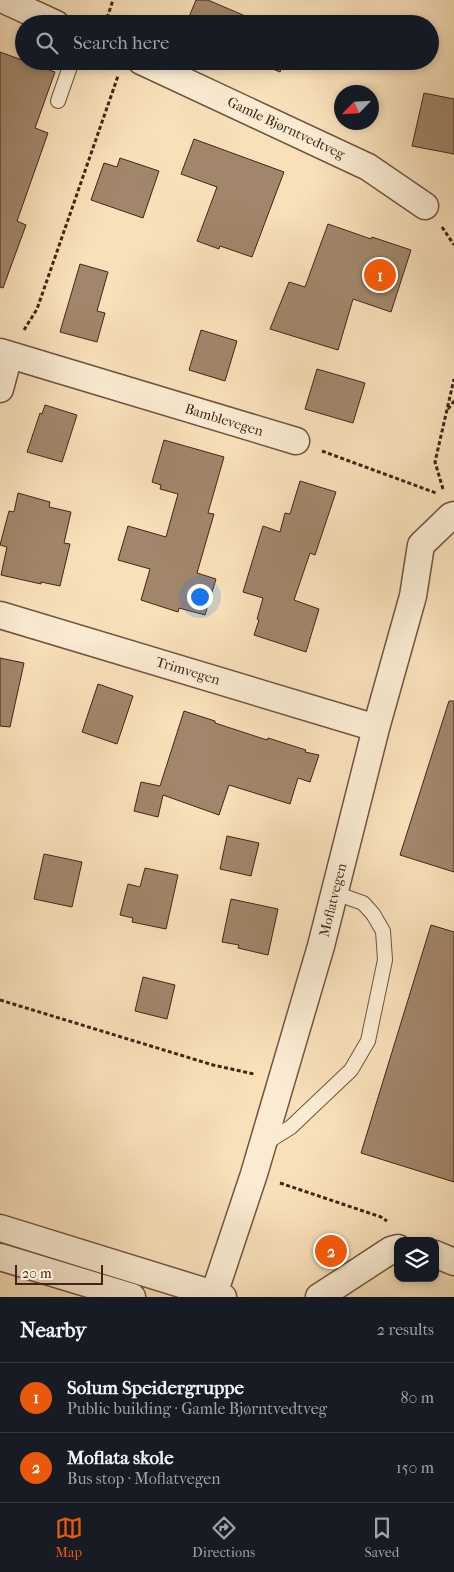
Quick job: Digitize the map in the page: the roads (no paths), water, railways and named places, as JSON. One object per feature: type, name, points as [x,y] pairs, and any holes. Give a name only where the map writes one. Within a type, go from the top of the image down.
[{"type":"street","points":[[4,0],[36,15]]},
{"type":"street","name":"Gamle Bjørntvedtveg","points":[[140,70],[368,168],[424,206]]},
{"type":"street","points":[[0,389],[4,353]]},
{"type":"street","name":"Bamblevegen","points":[[4,353],[296,441]]},
{"type":"street","name":"Moflatvegen","points":[[0,1228],[217,1296],[321,946],[376,728],[413,596],[421,545],[451,516],[450,506]]},
{"type":"street","name":"Trimvegen","points":[[0,615],[376,728]]},
{"type":"street","points":[[319,1297],[394,1249]]},
{"type":"street","points":[[439,1256],[454,1262]]},
{"type":"street","points":[[0,1257],[132,1297]]},
{"type":"lane","points":[[58,101],[69,70]]},
{"type":"lane","points":[[263,1144],[291,1127],[351,1070],[368,1041],[386,960],[383,931],[373,914],[363,903],[335,893]]},
{"type":"place","name":"Solum Speidergruppe","points":[[380,275]]},
{"type":"place","name":"Moflata skole","points":[[331,1251]]}]
